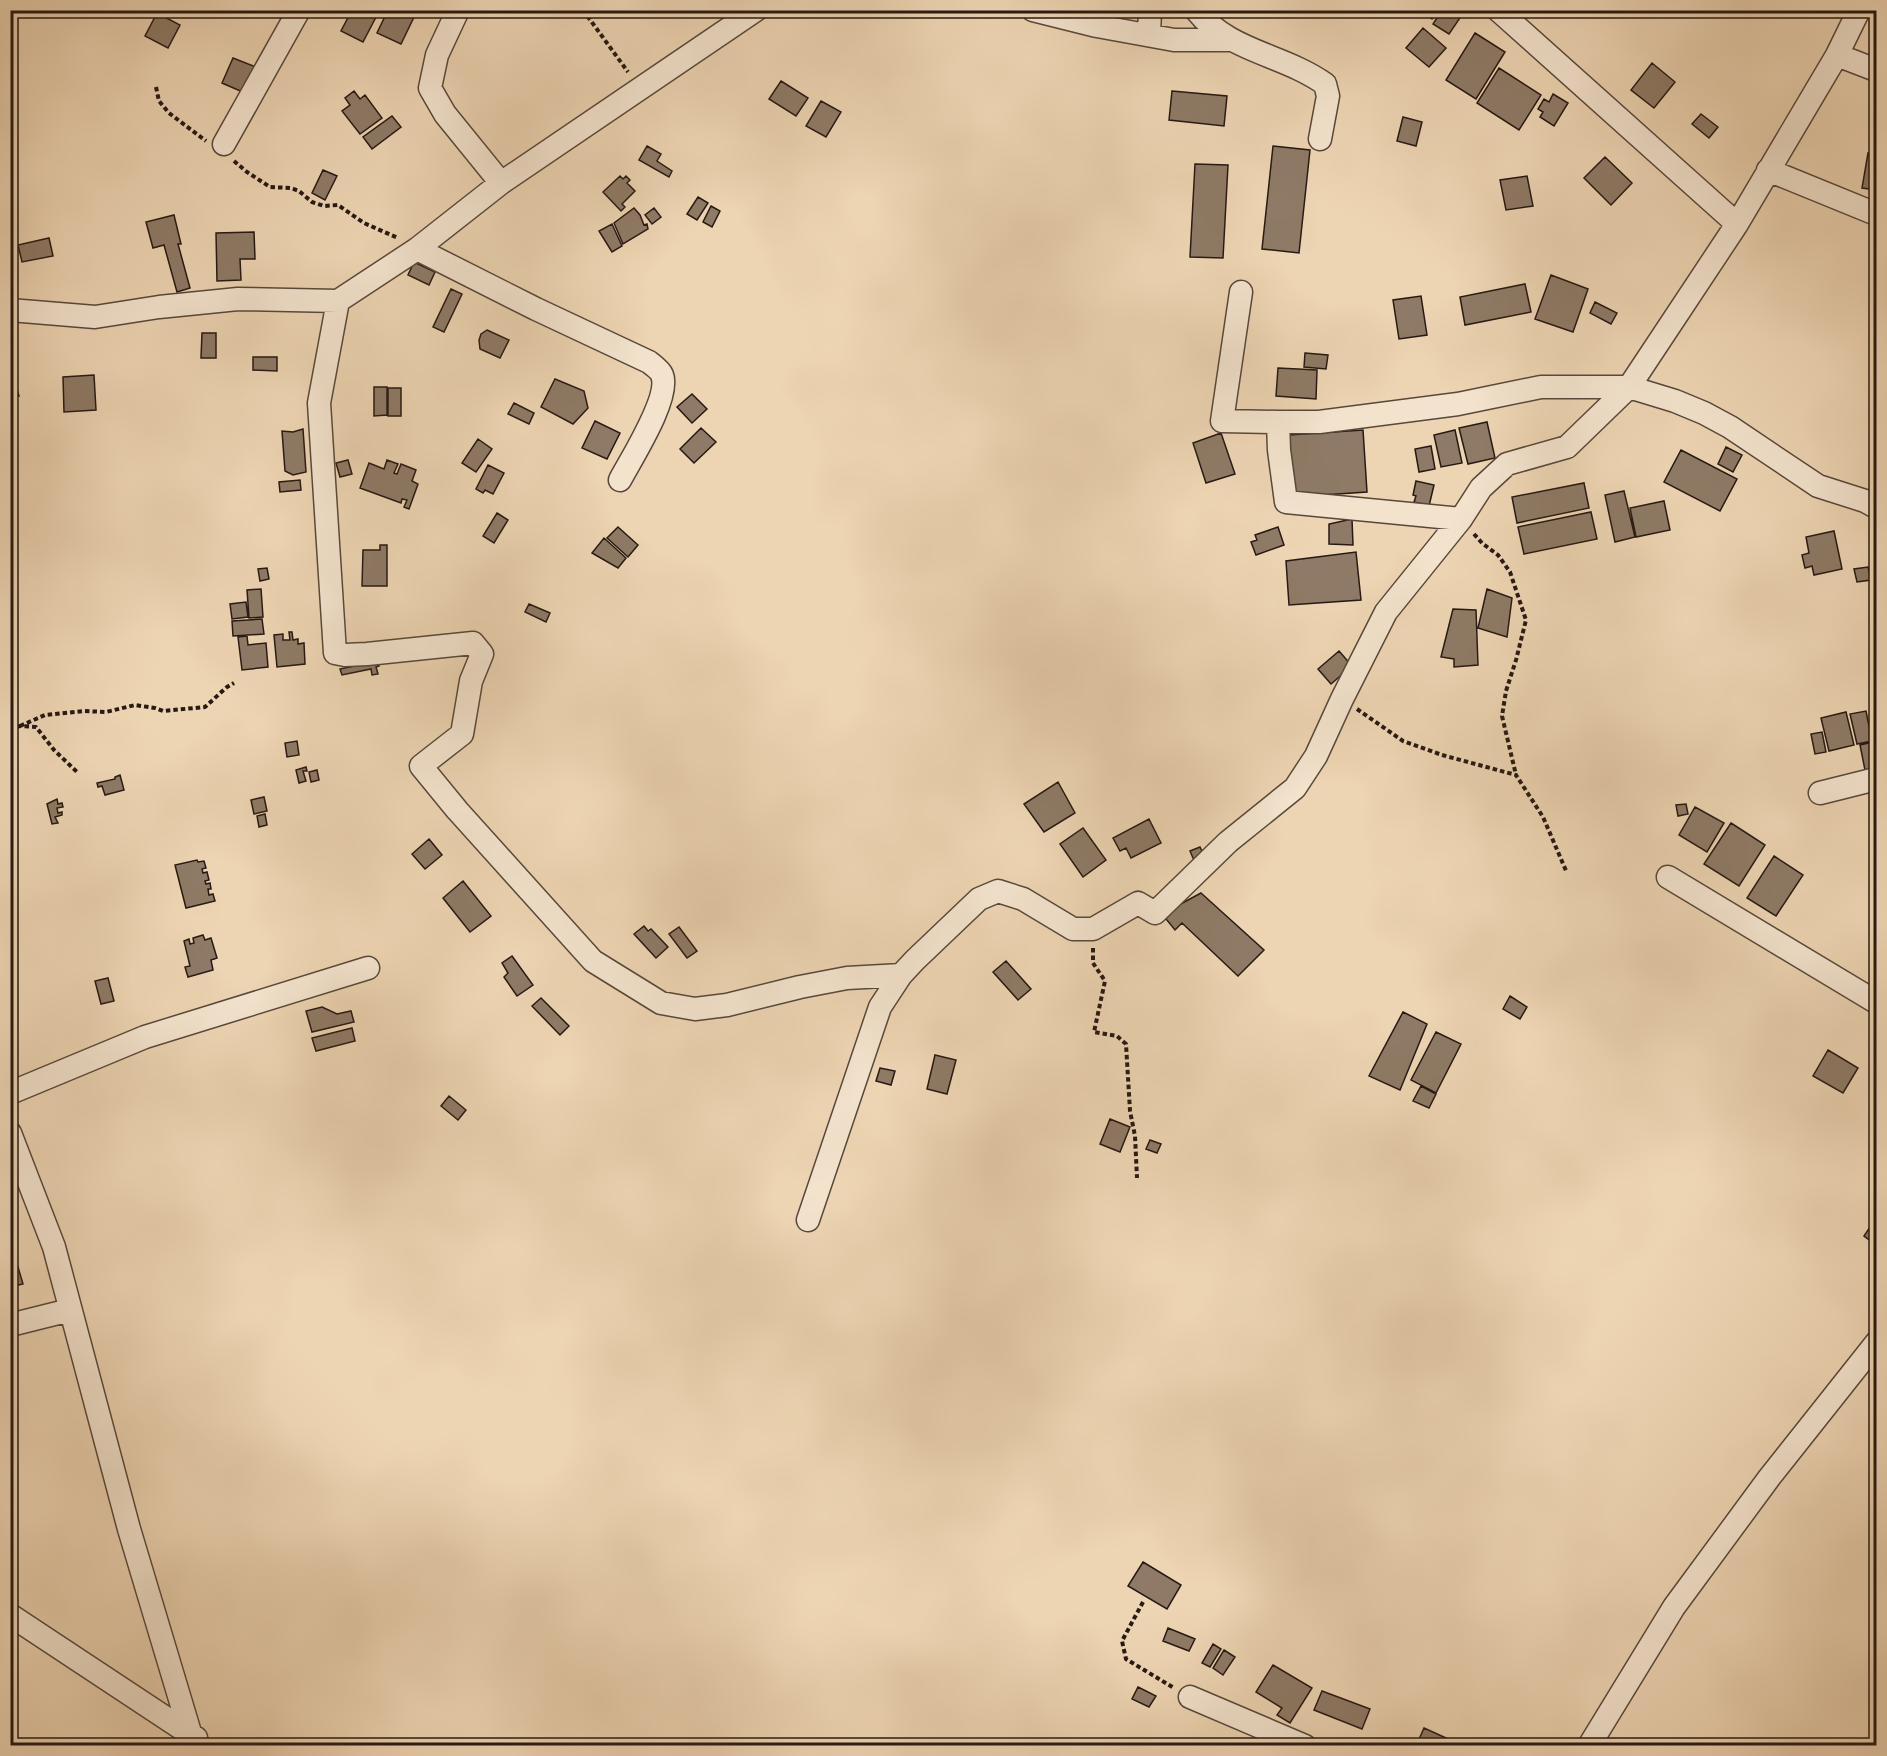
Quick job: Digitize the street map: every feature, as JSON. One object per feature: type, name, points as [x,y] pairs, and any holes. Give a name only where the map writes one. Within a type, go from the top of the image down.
[{"type":"street","points":[[221,148],[299,10]]},
{"type":"street","points":[[458,10],[437,55],[430,88],[445,114],[501,183]]},
{"type":"street","points":[[10,310],[95,317],[159,307],[238,299],[338,301],[417,249],[501,183],[756,10]]},
{"type":"street","points":[[1033,10],[1174,40],[1229,40]]},
{"type":"street","points":[[1149,35],[1150,10]]},
{"type":"street","points":[[1196,10],[1229,40],[1311,74],[1325,84],[1328,96],[1320,140]]},
{"type":"street","points":[[1498,10],[1737,224]]},
{"type":"street","points":[[808,1220],[880,1007],[901,975],[979,899],[998,891],[1023,899],[1073,929],[1093,929],[1138,903],[1155,913],[1228,842],[1295,788],[1316,756],[1386,612],[1461,519],[1481,488],[1507,464],[1568,447],[1629,387],[1737,224],[1837,55],[1858,10]]},
{"type":"street","points":[[1837,55],[1876,70]]},
{"type":"street","points":[[1768,170],[1876,214]]},
{"type":"street","points":[[417,249],[536,309],[649,362],[659,370],[663,376],[660,403],[620,480]]},
{"type":"street","points":[[1242,292],[1222,420],[1319,422],[1458,404],[1540,387],[1629,387],[1704,412],[1818,486],[1865,501],[1876,507]]},
{"type":"street","points":[[338,301],[319,403],[335,653],[367,654],[473,643],[482,654],[471,681],[462,734],[421,766],[457,810],[593,962],[661,1003],[695,1009],[727,1005],[847,978],[901,975]]},
{"type":"street","points":[[1278,422],[1286,502],[1461,519]]},
{"type":"street","points":[[1821,793],[1876,779]]},
{"type":"street","points":[[1668,877],[1876,1002]]},
{"type":"street","points":[[10,1092],[145,1037],[368,968]]},
{"type":"street","points":[[10,1133],[54,1247],[129,1529],[197,1742]]},
{"type":"street","points":[[10,1325],[70,1310]]},
{"type":"street","points":[[1589,1746],[1674,1607],[1769,1478],[1876,1343]]},
{"type":"street","points":[[10,1615],[197,1742]]},
{"type":"street","points":[[1190,1697],[1305,1746]]},
{"type":"path","points":[[583,10],[641,89]]},
{"type":"path","points":[[156,87],[159,100],[169,112],[221,148],[247,172],[270,187],[291,188],[299,191],[312,202],[324,206],[338,205],[364,223],[417,249]]},
{"type":"path","points":[[1461,519],[1482,543],[1498,555],[1510,572],[1526,620],[1506,691],[1502,716],[1516,775],[1543,817],[1567,873]]},
{"type":"path","points":[[10,729],[45,715],[84,711],[106,712],[135,705],[163,711],[205,707],[234,683]]},
{"type":"path","points":[[1342,699],[1403,741],[1442,755],[1516,775]]},
{"type":"path","points":[[20,726],[36,727],[54,750],[77,772]]},
{"type":"path","points":[[1093,929],[1093,963],[1105,981],[1094,1032],[1117,1036],[1126,1044],[1130,1111],[1136,1136],[1137,1178]]},
{"type":"path","points":[[1143,1602],[1122,1641],[1126,1659],[1155,1679],[1190,1697]]},
{"type":"building","points":[[352,10],[363,10],[376,17],[363,42],[341,31]]},
{"type":"building","points":[[388,10],[406,10],[415,15],[401,44],[377,33]]},
{"type":"building","points":[[1421,10],[1438,10],[1432,19]]},
{"type":"building","points":[[1442,10],[1464,12],[1449,34],[1433,24]]},
{"type":"building","points":[[157,13],[180,25],[168,48],[145,36]]},
{"type":"building","points":[[1423,28],[1446,48],[1429,67],[1406,48]]},
{"type":"building","points":[[1475,33],[1505,52],[1476,99],[1446,80]]},
{"type":"building","points":[[233,58],[256,67],[245,93],[222,83]]},
{"type":"building","points":[[1652,63],[1675,82],[1654,108],[1631,90]]},
{"type":"building","points":[[1499,68],[1541,95],[1519,130],[1477,103]]},
{"type":"building","points":[[781,81],[808,98],[796,116],[769,99]]},
{"type":"building","points":[[354,91],[360,99],[365,95],[382,118],[360,134],[342,111],[350,105],[345,98]]},
{"type":"building","points":[[1172,91],[1227,96],[1224,126],[1169,120]]},
{"type":"building","points":[[1553,94],[1568,103],[1554,126],[1540,117],[1543,112],[1538,109],[1544,99],[1549,102]]},
{"type":"building","points":[[821,101],[841,112],[826,137],[806,126]]},
{"type":"building","points":[[1701,114],[1718,127],[1709,138],[1692,124]]},
{"type":"building","points":[[392,116],[401,127],[372,149],[363,137]]},
{"type":"building","points":[[1403,117],[1422,122],[1416,146],[1397,141]]},
{"type":"building","points":[[647,146],[661,154],[657,161],[672,171],[669,177],[639,160]]},
{"type":"building","points":[[1273,146],[1310,150],[1299,253],[1262,249]]},
{"type":"building","points":[[1876,146],[1876,190],[1862,188],[1868,153],[1872,154]]},
{"type":"building","points":[[1605,157],[1632,183],[1611,205],[1584,178]]},
{"type":"building","points":[[1195,164],[1228,165],[1223,258],[1190,257]]},
{"type":"building","points":[[323,170],[337,176],[325,200],[312,193]]},
{"type":"building","points":[[620,176],[623,179],[626,176],[630,180],[627,183],[635,191],[622,204],[625,207],[621,211],[603,192]]},
{"type":"building","points":[[1527,176],[1533,206],[1506,210],[1500,180]]},
{"type":"building","points":[[698,197],[708,203],[697,220],[687,214]]},
{"type":"building","points":[[711,206],[720,211],[712,227],[703,222]]},
{"type":"building","points":[[634,208],[644,225],[647,224],[648,229],[623,244],[614,223]]},
{"type":"building","points":[[654,208],[661,217],[652,224],[645,215]]},
{"type":"building","points":[[174,215],[181,244],[178,244],[190,288],[177,292],[164,245],[153,248],[146,222]]},
{"type":"building","points":[[612,224],[622,246],[612,252],[599,231]]},
{"type":"building","points":[[254,232],[255,259],[240,259],[241,280],[217,281],[216,233]]},
{"type":"building","points":[[49,238],[53,256],[22,262],[18,245]]},
{"type":"building","points":[[414,262],[435,272],[429,285],[408,275]]},
{"type":"building","points":[[1551,275],[1588,289],[1573,332],[1535,319]]},
{"type":"building","points":[[1525,284],[1531,312],[1465,325],[1460,297]]},
{"type":"building","points":[[451,289],[462,294],[444,332],[433,327]]},
{"type":"building","points":[[1421,296],[1427,335],[1399,339],[1393,300]]},
{"type":"building","points":[[1595,302],[1617,313],[1611,324],[1590,313]]},
{"type":"building","points":[[487,330],[509,340],[500,358],[480,349],[481,334]]},
{"type":"building","points":[[202,333],[216,333],[216,358],[201,358]]},
{"type":"building","points":[[1305,353],[1328,355],[1326,369],[1304,367]]},
{"type":"building","points":[[253,357],[277,357],[277,371],[253,370]]},
{"type":"building","points":[[10,364],[19,396],[15,396],[17,403],[10,405]]},
{"type":"building","points":[[1278,368],[1317,370],[1316,399],[1276,396]]},
{"type":"building","points":[[94,375],[96,410],[64,412],[63,377]]},
{"type":"building","points":[[555,379],[584,391],[588,408],[573,424],[541,407]]},
{"type":"building","points":[[374,387],[387,387],[387,415],[374,416]]},
{"type":"building","points":[[388,388],[401,388],[401,416],[388,416]]},
{"type":"building","points":[[692,394],[707,409],[692,423],[677,407]]},
{"type":"building","points":[[514,403],[534,413],[529,424],[508,414]]},
{"type":"building","points":[[595,421],[620,433],[607,459],[582,448]]},
{"type":"building","points":[[1487,422],[1495,458],[1468,464],[1459,428]]},
{"type":"building","points":[[701,428],[716,442],[694,463],[680,449]]},
{"type":"building","points":[[303,429],[306,472],[293,475],[285,471],[282,431],[293,432]]},
{"type":"building","points":[[1363,430],[1367,492],[1293,497],[1289,435]]},
{"type":"building","points":[[1455,430],[1462,463],[1441,467],[1434,435]]},
{"type":"building","points":[[1221,433],[1235,474],[1206,483],[1193,443]]},
{"type":"building","points":[[478,439],[492,449],[476,472],[462,463]]},
{"type":"building","points":[[1431,446],[1435,469],[1419,472],[1415,449]]},
{"type":"building","points":[[1726,447],[1742,455],[1733,472],[1718,464]]},
{"type":"building","points":[[1681,450],[1737,479],[1720,511],[1664,482]]},
{"type":"building","points":[[348,460],[352,474],[340,477],[336,463]]},
{"type":"building","points":[[387,460],[398,464],[394,473],[397,474],[401,464],[416,470],[412,481],[418,484],[409,509],[404,507],[407,500],[402,499],[401,503],[360,488],[369,463],[384,469]]},
{"type":"building","points":[[488,465],[504,473],[493,494],[485,490],[483,493],[476,489]]},
{"type":"building","points":[[300,480],[301,490],[280,492],[279,482]]},
{"type":"building","points":[[1416,481],[1434,485],[1429,506],[1414,502]]},
{"type":"building","points":[[1584,483],[1589,508],[1517,523],[1512,497]]},
{"type":"building","points":[[1624,491],[1635,537],[1615,542],[1605,495]]},
{"type":"building","points":[[1664,501],[1670,530],[1636,537],[1630,508]]},
{"type":"building","points":[[1591,512],[1597,539],[1524,554],[1518,527]]},
{"type":"building","points":[[497,513],[508,520],[494,543],[483,536]]},
{"type":"building","points":[[1352,519],[1353,545],[1329,544],[1329,524]]},
{"type":"building","points":[[618,527],[638,545],[628,557],[607,538]]},
{"type":"building","points":[[1278,527],[1284,545],[1256,555],[1251,542],[1257,540],[1255,535]]},
{"type":"building","points":[[1834,531],[1842,569],[1814,575],[1812,566],[1805,568],[1802,555],[1809,553],[1806,537]]},
{"type":"building","points":[[604,538],[626,558],[618,568],[592,553]]},
{"type":"building","points":[[380,545],[387,545],[387,586],[362,586],[363,550],[380,550]]},
{"type":"building","points":[[1356,552],[1361,600],[1289,605],[1286,561]]},
{"type":"building","points":[[1868,567],[1871,580],[1857,582],[1854,569]]},
{"type":"building","points":[[267,568],[269,579],[260,581],[258,569]]},
{"type":"building","points":[[261,589],[263,617],[249,618],[247,590]]},
{"type":"building","points":[[1487,589],[1512,598],[1507,637],[1478,628]]},
{"type":"building","points":[[246,602],[248,617],[232,619],[230,604]]},
{"type":"building","points":[[529,604],[550,613],[546,622],[525,612]]},
{"type":"building","points":[[1453,609],[1476,610],[1478,665],[1454,667],[1454,659],[1441,657]]},
{"type":"building","points":[[262,619],[264,634],[233,636],[232,621]]},
{"type":"building","points":[[289,632],[292,632],[293,640],[298,639],[298,644],[304,643],[305,664],[277,667],[274,635],[283,634],[283,640],[290,640]]},
{"type":"building","points":[[247,636],[248,645],[266,643],[268,667],[242,670],[238,637]]},
{"type":"building","points":[[12,640],[15,652],[10,653],[10,641]]},
{"type":"building","points":[[1339,651],[1352,666],[1331,684],[1318,669]]},
{"type":"building","points":[[378,661],[379,666],[376,667],[378,674],[372,675],[371,669],[342,675],[340,669]]},
{"type":"building","points":[[1876,704],[1876,723],[1873,705]]},
{"type":"building","points":[[1866,711],[1872,741],[1857,744],[1850,714]]},
{"type":"building","points":[[1846,712],[1854,745],[1829,751],[1821,718]]},
{"type":"building","points":[[1822,732],[1826,752],[1815,754],[1811,734]]},
{"type":"building","points":[[297,741],[299,755],[287,757],[285,743]]},
{"type":"building","points":[[1873,742],[1876,772],[1866,775],[1860,745]]},
{"type":"building","points":[[306,767],[307,771],[303,771],[306,781],[299,783],[296,770]]},
{"type":"building","points":[[317,770],[319,780],[311,782],[309,772]]},
{"type":"building","points":[[120,775],[124,790],[105,795],[102,786],[98,787],[97,783],[115,779]]},
{"type":"building","points":[[1058,782],[1075,813],[1044,832],[1024,804]]},
{"type":"building","points":[[264,797],[267,811],[254,814],[251,800]]},
{"type":"building","points":[[57,799],[58,804],[62,803],[63,807],[57,808],[58,813],[62,812],[62,815],[55,817],[58,823],[52,824],[47,804]]},
{"type":"building","points":[[1686,804],[1688,814],[1678,816],[1676,805]]},
{"type":"building","points":[[1695,807],[1724,823],[1707,852],[1679,835]]},
{"type":"building","points":[[265,814],[267,825],[259,827],[257,816]]},
{"type":"building","points":[[1149,819],[1161,843],[1131,858],[1126,848],[1120,851],[1113,838]]},
{"type":"building","points":[[1731,823],[1765,845],[1739,886],[1704,864]]},
{"type":"building","points":[[1083,828],[1106,860],[1083,877],[1060,844]]},
{"type":"building","points":[[429,839],[442,855],[425,869],[412,854]]},
{"type":"building","points":[[1200,847],[1206,860],[1196,865],[1190,851]]},
{"type":"building","points":[[1774,856],[1803,875],[1776,916],[1747,898]]},
{"type":"building","points":[[197,860],[198,862],[204,861],[206,868],[202,869],[203,873],[207,872],[209,880],[205,881],[206,884],[210,883],[209,895],[213,894],[215,901],[186,908],[175,865]]},
{"type":"building","points":[[463,881],[491,916],[470,932],[443,898]]},
{"type":"building","points":[[1201,893],[1264,950],[1238,976],[1182,923],[1175,930],[1162,914]]},
{"type":"building","points":[[644,926],[648,931],[651,929],[668,947],[656,958],[634,934]]},
{"type":"building","points":[[679,927],[697,951],[687,958],[669,934]]},
{"type":"building","points":[[203,935],[205,940],[211,938],[217,958],[211,960],[213,970],[188,977],[185,967],[190,966],[184,941],[189,939],[190,944],[194,943],[193,938]]},
{"type":"building","points":[[512,956],[533,985],[517,996],[504,977],[508,973],[502,963]]},
{"type":"building","points":[[1006,961],[1031,989],[1018,1000],[993,972]]},
{"type":"building","points":[[108,978],[114,1001],[101,1004],[95,981]]},
{"type":"building","points":[[1510,996],[1527,1007],[1520,1019],[1503,1009]]},
{"type":"building","points":[[541,998],[569,1026],[560,1035],[532,1006]]},
{"type":"building","points":[[322,1007],[337,1014],[351,1011],[354,1022],[312,1032],[306,1011]]},
{"type":"building","points":[[1403,1012],[1427,1024],[1400,1090],[1369,1076]]},
{"type":"building","points":[[352,1028],[355,1041],[316,1051],[312,1038]]},
{"type":"building","points":[[1436,1032],[1461,1044],[1436,1093],[1411,1080]]},
{"type":"building","points":[[1828,1050],[1858,1068],[1843,1093],[1813,1076]]},
{"type":"building","points":[[935,1055],[956,1060],[947,1094],[927,1089]]},
{"type":"building","points":[[880,1068],[895,1071],[891,1085],[876,1081]]},
{"type":"building","points":[[1421,1086],[1436,1094],[1429,1108],[1413,1101]]},
{"type":"building","points":[[449,1096],[466,1110],[458,1120],[441,1106]]},
{"type":"building","points":[[1110,1119],[1130,1127],[1120,1152],[1100,1144]]},
{"type":"building","points":[[1150,1140],[1161,1144],[1157,1153],[1146,1149]]},
{"type":"building","points":[[1876,1218],[1876,1245],[1864,1236]]},
{"type":"building","points":[[10,1240],[23,1284],[10,1287]]},
{"type":"building","points":[[1143,1562],[1181,1585],[1167,1609],[1128,1586]]},
{"type":"building","points":[[1168,1628],[1195,1639],[1189,1651],[1163,1641]]},
{"type":"building","points":[[1213,1644],[1221,1649],[1210,1667],[1202,1663]]},
{"type":"building","points":[[1224,1650],[1235,1657],[1223,1675],[1213,1668]]},
{"type":"building","points":[[1273,1665],[1312,1688],[1290,1723],[1277,1715],[1282,1708],[1256,1692]]},
{"type":"building","points":[[1138,1687],[1156,1696],[1149,1707],[1132,1699]]},
{"type":"building","points":[[1322,1691],[1370,1709],[1362,1729],[1314,1710]]},
{"type":"building","points":[[1424,1728],[1457,1743],[1456,1746],[1416,1746]]}]
